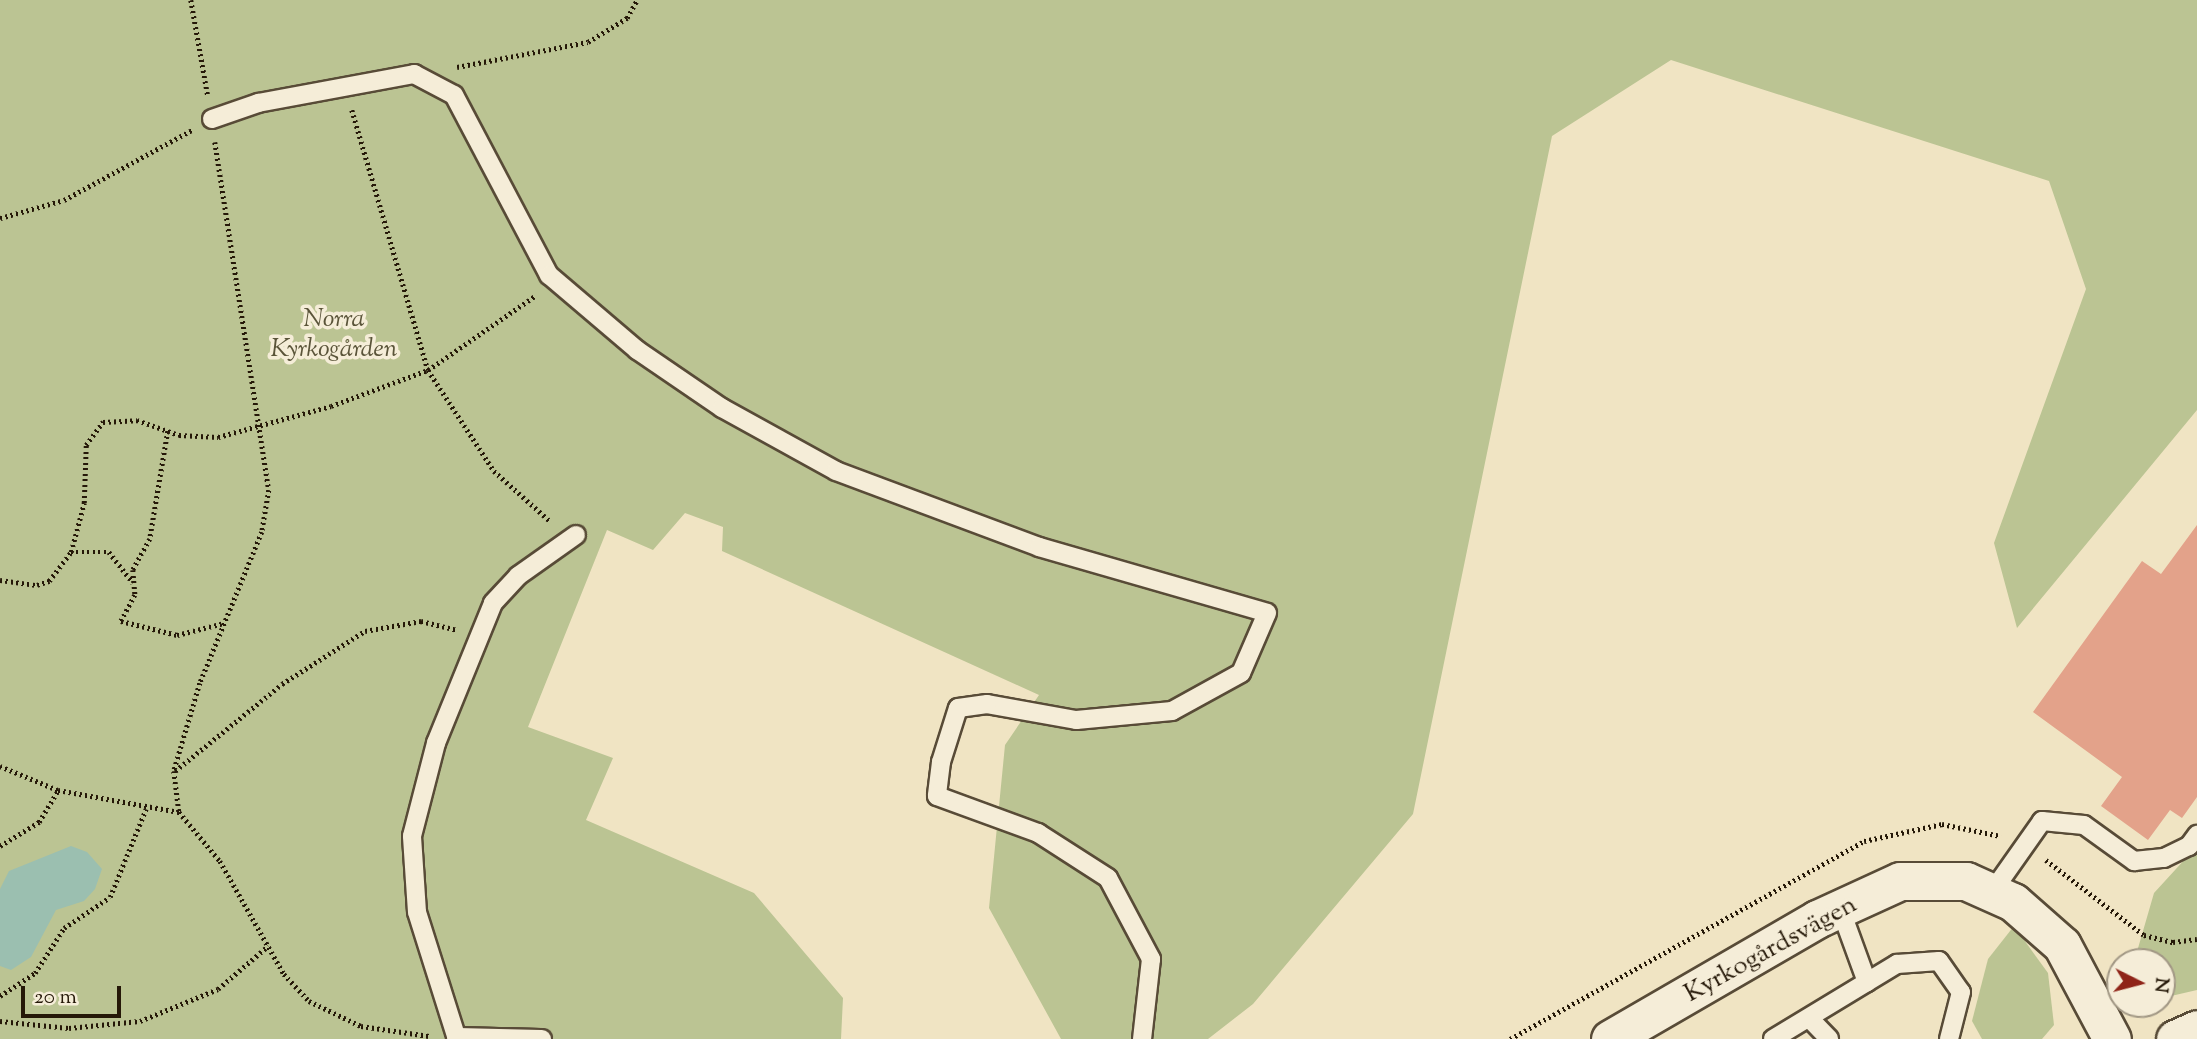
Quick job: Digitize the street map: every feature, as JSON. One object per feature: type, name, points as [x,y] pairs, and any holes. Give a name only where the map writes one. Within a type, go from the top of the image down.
[{"type":"street","name":"Kyrkogårdsvägen","points":[[1610,1039],[1647,1030],[1840,908],[1900,881],[1966,881],[2013,902],[2062,945],[2112,1039]]},
{"type":"street","points":[[2175,1039],[2197,1030]]},
{"type":"lane","points":[[212,119],[258,103],[414,74],[454,95],[556,282],[637,350],[722,408],[836,471],[1039,547],[1267,613],[1241,673],[1172,710],[1076,720],[988,704],[958,708],[941,762],[937,796],[1038,833],[1108,878],[1151,959],[1142,1039]]},
{"type":"lane","points":[[542,1039],[457,1038],[417,912],[412,836],[436,743],[493,603],[518,576],[576,535]]},
{"type":"lane","points":[[1992,892],[2042,821],[2084,825],[2134,861],[2164,858],[2189,846],[2197,835]]},
{"type":"lane","points":[[1840,908],[1867,982]]},
{"type":"lane","points":[[1773,1039],[1897,964],[1939,961],[1961,992],[1949,1039]]},
{"type":"lane","points":[[1809,1018],[1829,1039]]},
{"type":"path","points":[[191,0],[269,490],[262,533],[200,683],[174,771],[179,813],[220,861],[284,974],[309,1001],[361,1026],[457,1038]]},
{"type":"path","points":[[414,74],[534,56],[588,42],[627,18],[637,0]]},
{"type":"path","points":[[346,85],[377,212],[428,370],[494,471],[538,515],[576,535]]},
{"type":"path","points":[[0,218],[64,200],[212,119]]},
{"type":"path","points":[[0,580],[37,585],[49,581],[71,552],[83,503],[86,445],[103,422],[137,420],[168,431],[218,437],[257,424],[331,406],[428,370],[556,282]]},
{"type":"path","points":[[168,431],[150,539],[133,570],[135,595],[121,621],[177,635],[225,622]]},
{"type":"path","points":[[71,552],[109,552],[134,583]]},
{"type":"path","points":[[174,771],[282,684],[365,631],[421,621],[480,635]]},
{"type":"path","points":[[0,766],[58,790],[146,809],[179,813]]},
{"type":"path","points":[[0,846],[40,822],[58,790]]},
{"type":"path","points":[[0,996],[35,973],[64,928],[110,897],[146,809]]},
{"type":"path","points":[[0,1021],[69,1028],[140,1021],[218,989],[268,946]]},
{"type":"green space","name":"Norra Kyrkogården","points":[[0,0],[2197,0],[2197,410],[2017,628],[1994,543],[2086,289],[2049,181],[1671,60],[1552,136],[1413,814],[1253,1004],[1208,1039],[1061,1039],[989,908],[1005,745],[1039,695],[722,551],[723,527],[685,513],[653,550],[607,530],[528,727],[613,758],[586,820],[754,893],[843,998],[841,1039],[0,1039]]},
{"type":"green space","points":[[2197,846],[2197,990],[2176,995],[2176,948],[2138,948],[2154,893]]},
{"type":"green space","points":[[2014,926],[2048,973],[2054,1025],[2042,1039],[1982,1039],[1972,1021],[1988,959]]},
{"type":"shaded area","points":[[71,846],[87,852],[102,869],[95,889],[84,901],[56,910],[31,957],[11,970],[0,966],[0,889],[9,871]]},
{"type":"building","points":[[2197,525],[2197,797],[2182,818],[2170,810],[2148,840],[2101,806],[2122,777],[2033,712],[2142,561],[2161,574]]}]
